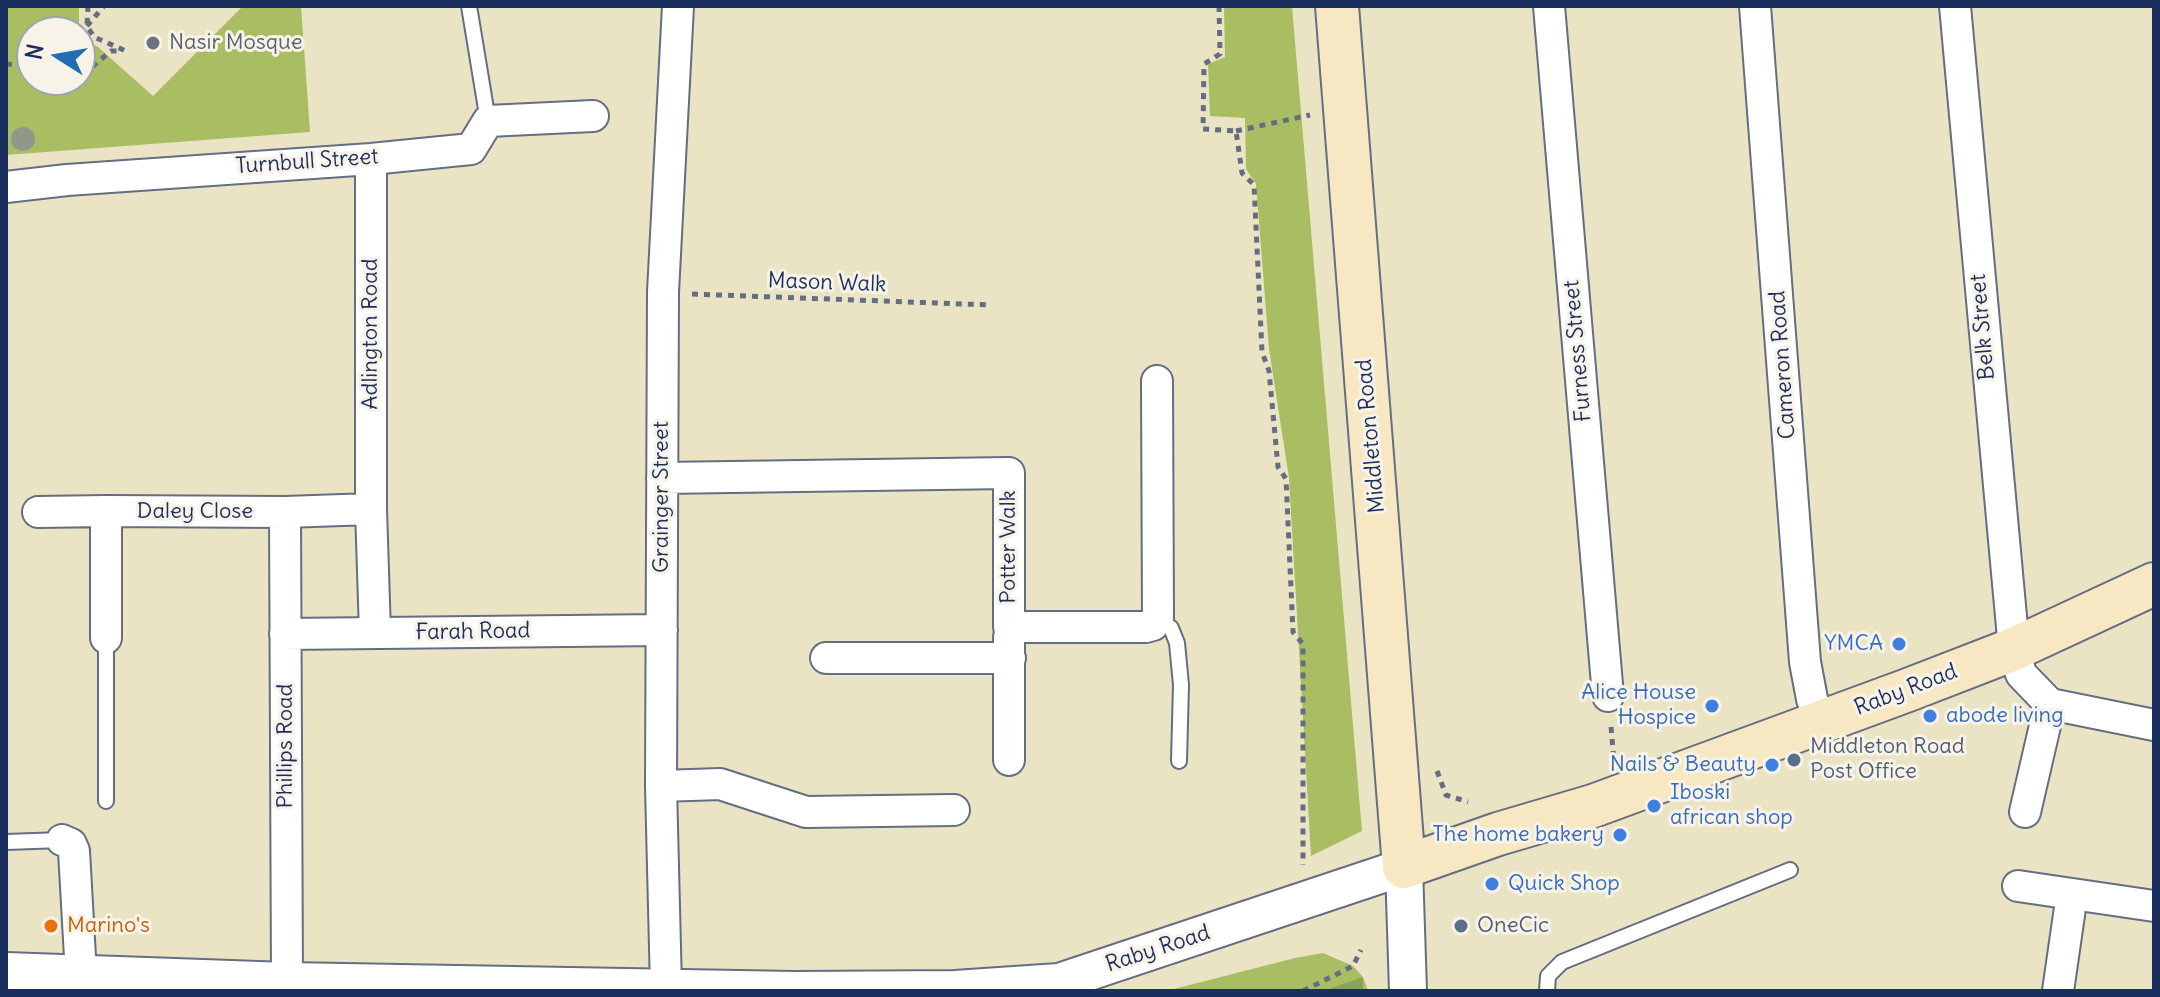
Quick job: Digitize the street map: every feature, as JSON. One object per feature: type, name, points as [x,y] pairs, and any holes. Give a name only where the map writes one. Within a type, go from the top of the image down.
[{"type":"main road","name":"Middleton Road","points":[[1337,6],[1404,867]]},
{"type":"main road","name":"Raby Road","points":[[1404,867],[1485,838],[1593,806],[1820,723],[2014,649],[2154,584]]},
{"type":"street","name":"Grainger Street","points":[[646,988],[661,786],[663,292],[678,6]]},
{"type":"street","name":"Furness Street","points":[[1549,6],[1608,696]]},
{"type":"street","name":"Cameron Road","points":[[1755,6],[1805,662],[1820,723]]},
{"type":"street","name":"Belk Street","points":[[1955,6],[2009,621],[2021,674],[2050,704]]},
{"type":"street","points":[[488,121],[593,116]]},
{"type":"street","name":"Turnbull Street","points":[[6,187],[82,178],[371,159],[471,149],[488,121]]},
{"type":"street","name":"Adlington Road","points":[[371,159],[371,509],[375,633]]},
{"type":"street","points":[[1157,381],[1158,618]]},
{"type":"street","name":"Potter Walk","points":[[662,478],[1009,473],[1009,627],[1146,627],[1153,625],[1158,618]]},
{"type":"street","points":[[285,512],[371,509]]},
{"type":"street","name":"Daley Close","points":[[106,511],[106,638]]},
{"type":"street","name":"Daley Close","points":[[38,512],[285,512]]},
{"type":"street","name":"Phillips Road","points":[[285,512],[287,981]]},
{"type":"street","points":[[1009,627],[1009,760]]},
{"type":"street","name":"Farah Road","points":[[285,634],[662,630]]},
{"type":"street","points":[[826,658],[1010,658]]},
{"type":"street","points":[[2025,812],[2050,704],[2154,725]]},
{"type":"street","points":[[661,786],[720,784],[806,812],[954,810]]},
{"type":"street","points":[[62,840],[71,844],[74,851],[81,975]]},
{"type":"street","points":[[1404,867],[1408,991]]},
{"type":"street","name":"Raby Road","points":[[6,971],[287,981],[795,990],[955,989],[1059,982],[1404,867]]},
{"type":"street","points":[[2018,886],[2154,906]]},
{"type":"street","points":[[2058,991],[2072,894]]},
{"type":"lane","points":[[469,6],[488,121]]},
{"type":"lane","points":[[1158,618],[1171,628],[1177,643],[1181,685],[1179,761]]},
{"type":"lane","points":[[106,638],[106,801]]},
{"type":"lane","points":[[6,842],[62,840]]},
{"type":"lane","points":[[1547,991],[1548,976],[1562,962],[1790,870]]},
{"type":"path","points":[[1219,6],[1220,54],[1204,64],[1203,129],[1236,131],[1317,114]]},
{"type":"path","points":[[96,38],[126,51],[111,51],[96,64]]},
{"type":"path","points":[[1236,131],[1242,173],[1254,185],[1262,352],[1269,371],[1278,467],[1286,479],[1293,632],[1303,644],[1303,870],[1313,865]]},
{"type":"path","name":"Mason Walk","points":[[663,292],[991,305]]},
{"type":"path","points":[[1608,696],[1614,766]]},
{"type":"path","points":[[1303,991],[1353,966],[1361,950]]},
{"type":"green space","points":[[6,6],[79,6],[79,16],[16,16],[16,96],[96,96],[96,46],[153,96],[243,6],[301,6],[310,132],[6,155]]},
{"type":"green space","points":[[1224,6],[1292,6],[1362,831],[1311,856],[1289,478],[1269,349],[1256,184],[1246,169],[1245,118],[1210,116],[1208,64],[1225,57]]},
{"type":"green space","points":[[1323,953],[1353,966],[1363,977],[1368,991],[1166,991],[1295,958]]},
{"type":"green space","points":[[1363,977],[1363,991],[1323,991]]},
{"type":"place","name":"Nasir Mosque","points":[[153,43]]},
{"type":"place","name":"YMCA","points":[[1899,644]]},
{"type":"place","name":"Alice House Hospice","points":[[1712,706]]},
{"type":"place","name":"abode living","points":[[1930,716]]},
{"type":"place","name":"Middleton Road Post Office","points":[[1794,760]]},
{"type":"place","name":"Nails & Beauty","points":[[1772,765]]},
{"type":"place","name":"Iboski african shop","points":[[1654,806]]},
{"type":"place","name":"The home bakery","points":[[1620,835]]},
{"type":"place","name":"Quick Shop","points":[[1492,884]]},
{"type":"place","name":"Marino's","points":[[51,926]]},
{"type":"place","name":"OneCic","points":[[1461,926]]}]
